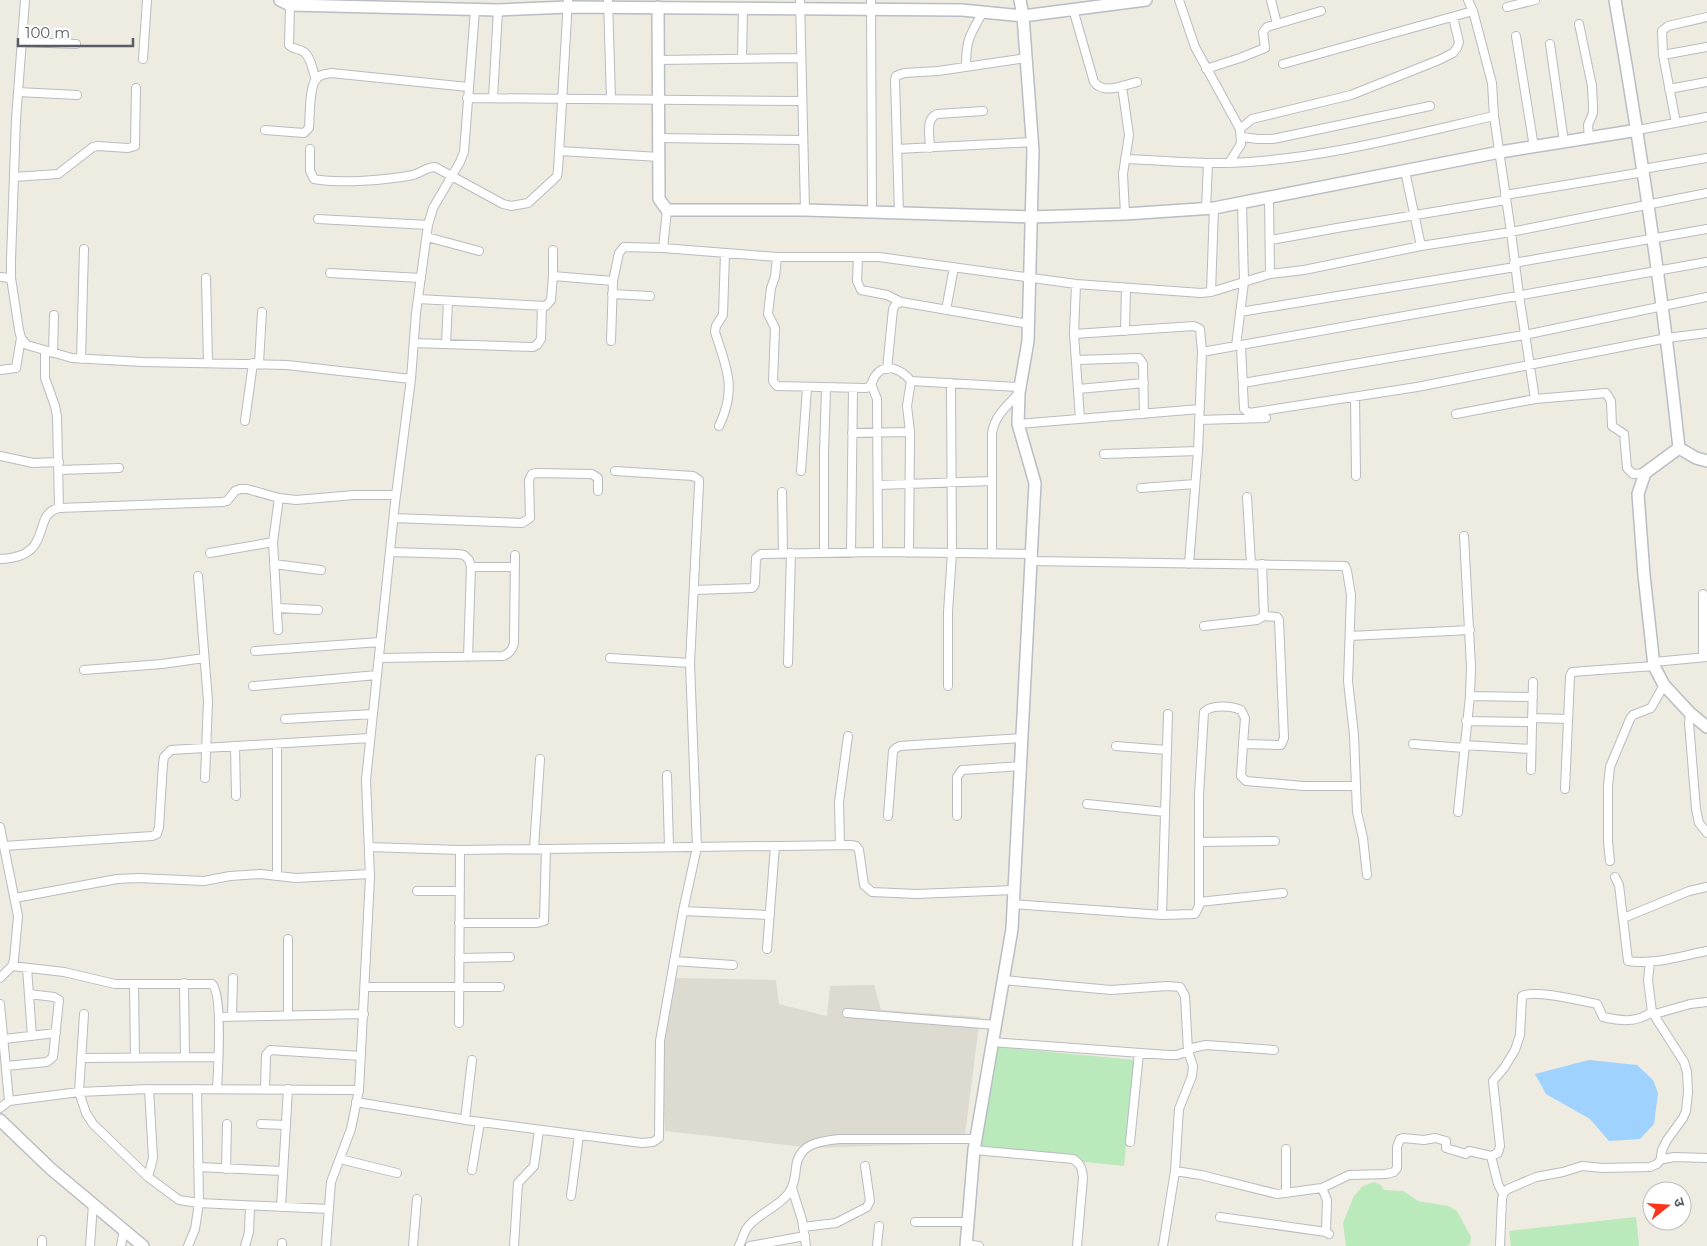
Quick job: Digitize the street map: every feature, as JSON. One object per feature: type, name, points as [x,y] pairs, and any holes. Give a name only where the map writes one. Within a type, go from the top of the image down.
[{"type":"street","points":[[0,370],[16,368],[21,338],[11,278],[18,92],[25,0]]},
{"type":"street","points":[[142,59],[147,0]]},
{"type":"street","points":[[979,1246],[966,1245],[975,1144],[994,1025],[1012,930],[1035,483],[1018,424],[1020,390],[1029,324],[1033,142],[1023,16],[1020,0]]},
{"type":"street","points":[[316,80],[308,55],[305,52],[292,48],[289,44],[285,3],[443,4],[475,10],[498,5],[568,3],[701,4],[743,8],[800,5],[871,5],[962,10],[1023,16],[1078,6],[1146,0]]},
{"type":"street","points":[[1179,0],[1194,47],[1241,133],[1241,144],[1229,163]]},
{"type":"street","points":[[1271,0],[1277,24]]},
{"type":"street","points":[[1468,0],[1474,11],[1492,83],[1494,116],[1512,232],[1518,296],[1535,399]]},
{"type":"street","points":[[1507,7],[1535,0]]},
{"type":"street","points":[[1615,0],[1638,130],[1667,338],[1679,448]]},
{"type":"street","points":[[310,149],[310,172],[314,179],[375,179],[414,174],[435,167],[503,204],[520,206],[528,203],[557,176],[568,3]]},
{"type":"street","points":[[608,3],[610,99]]},
{"type":"street","points":[[658,3],[659,199],[667,210],[663,248]]},
{"type":"street","points":[[492,98],[498,5]]},
{"type":"street","points":[[800,5],[804,210]]},
{"type":"street","points":[[871,5],[872,212]]},
{"type":"street","points":[[1078,6],[1094,82],[1101,89],[1137,82]]},
{"type":"street","points":[[742,59],[743,8]]},
{"type":"street","points":[[326,1246],[331,1182],[351,1129],[359,1090],[370,874],[366,780],[418,299],[426,237],[433,208],[464,152],[475,10]]},
{"type":"street","points":[[1206,69],[1265,48],[1264,28],[1321,10]]},
{"type":"street","points":[[1283,64],[1474,11]]},
{"type":"street","points":[[966,66],[968,40],[983,12]]},
{"type":"street","points":[[1241,133],[1252,119],[1351,95],[1453,53],[1459,42],[1453,17]]},
{"type":"street","points":[[1676,123],[1663,55],[1663,29],[1668,26],[1707,17]]},
{"type":"street","points":[[1578,24],[1592,86],[1593,114],[1588,125],[1589,138]]},
{"type":"street","points":[[1516,36],[1534,147]]},
{"type":"street","points":[[22,42],[76,44]]},
{"type":"street","points":[[1550,44],[1564,142]]},
{"type":"street","points":[[1663,55],[1707,47]]},
{"type":"street","points":[[658,60],[801,58]]},
{"type":"street","points":[[899,213],[896,76],[904,73],[938,71],[1026,58]]},
{"type":"street","points":[[265,130],[304,133],[308,131],[312,89],[316,80],[322,75],[331,73],[468,87]]},
{"type":"street","points":[[1669,88],[1707,82]]},
{"type":"street","points":[[1122,86],[1129,135],[1123,174],[1125,214]]},
{"type":"street","points":[[14,176],[58,174],[89,149],[97,146],[128,148],[135,146],[136,88]]},
{"type":"street","points":[[18,92],[77,96]]},
{"type":"street","points":[[467,98],[802,101]]},
{"type":"street","points":[[1241,133],[1258,139],[1273,139],[1430,106]]},
{"type":"street","points":[[930,148],[929,121],[932,116],[937,114],[983,111]]},
{"type":"street","points":[[1126,159],[1229,163],[1348,148],[1494,116]]},
{"type":"street","points":[[667,210],[804,210],[1032,217],[1125,214],[1210,208],[1500,152],[1707,117]]},
{"type":"street","points":[[659,138],[803,140]]},
{"type":"street","points":[[897,149],[1033,142]]},
{"type":"street","points":[[560,151],[659,157]]},
{"type":"street","points":[[1271,240],[1506,198],[1707,158]]},
{"type":"street","points":[[1208,163],[1211,292]]},
{"type":"street","points":[[1405,171],[1421,246]]},
{"type":"street","points":[[611,341],[613,280],[619,253],[624,247],[663,248],[777,257],[879,257],[1076,284],[1189,293],[1211,292],[1270,274],[1304,270],[1421,246],[1512,232],[1707,193]]},
{"type":"street","points":[[1269,197],[1270,274]]},
{"type":"street","points":[[1242,203],[1244,282],[1238,346],[1246,415]]},
{"type":"street","points":[[318,218],[428,225]]},
{"type":"street","points":[[1240,312],[1515,265],[1707,229]]},
{"type":"street","points":[[426,237],[479,251]]},
{"type":"street","points":[[81,359],[84,248]]},
{"type":"street","points":[[418,299],[546,306],[551,300],[553,250]]},
{"type":"street","points":[[719,426],[726,411],[729,388],[729,376],[715,332],[716,326],[723,315],[725,253]]},
{"type":"street","points":[[777,257],[776,278],[771,288],[768,314],[775,328],[773,381],[777,386],[781,387],[807,388],[865,388],[870,387],[872,384]]},
{"type":"street","points":[[858,257],[857,281],[861,290],[887,294],[901,302],[1029,324]]},
{"type":"street","points":[[1202,352],[1707,262]]},
{"type":"street","points":[[946,310],[954,267]]},
{"type":"street","points":[[330,273],[421,278]]},
{"type":"street","points":[[553,276],[613,280]]},
{"type":"street","points":[[0,277],[11,278]]},
{"type":"street","points":[[206,278],[208,362]]},
{"type":"street","points":[[1076,284],[1074,334],[1080,419]]},
{"type":"street","points":[[1125,331],[1126,288]]},
{"type":"street","points":[[612,294],[650,296]]},
{"type":"street","points":[[1243,383],[1524,335],[1707,297]]},
{"type":"street","points":[[446,344],[448,301]]},
{"type":"street","points":[[887,369],[893,309],[896,304],[901,302]]},
{"type":"street","points":[[414,343],[532,347],[538,345],[542,339],[542,306]]},
{"type":"street","points":[[246,421],[262,312]]},
{"type":"street","points":[[53,354],[54,315]]},
{"type":"street","points":[[1074,334],[1198,327],[1202,352],[1200,409],[1189,564]]},
{"type":"street","points":[[1199,420],[1246,415],[1355,397],[1529,366],[1667,338],[1707,333]]},
{"type":"street","points":[[21,338],[26,345],[53,354],[81,359],[143,362],[256,363],[410,379]]},
{"type":"street","points":[[45,351],[45,378],[56,408],[60,508]]},
{"type":"street","points":[[1076,360],[1139,358],[1143,364],[1144,414]]},
{"type":"street","points":[[878,552],[878,399],[872,384],[874,376],[887,369],[899,369],[911,381],[1020,390]]},
{"type":"street","points":[[909,553],[910,432],[908,397],[911,381]]},
{"type":"street","points":[[948,686],[948,612],[952,553],[951,383]]},
{"type":"street","points":[[1078,389],[1144,384]]},
{"type":"street","points":[[801,471],[807,388]]},
{"type":"street","points":[[824,553],[826,388]]},
{"type":"street","points":[[851,553],[852,388]]},
{"type":"street","points":[[992,554],[992,433],[997,416],[1020,390]]},
{"type":"street","points":[[1456,414],[1535,399],[1606,393],[1611,401],[1612,426],[1624,434],[1628,468],[1633,474],[1645,473],[1679,448]]},
{"type":"street","points":[[1355,397],[1356,476]]},
{"type":"street","points":[[1018,424],[1200,409]]},
{"type":"street","points":[[1246,415],[1266,418]]},
{"type":"street","points":[[852,433],[910,432]]},
{"type":"street","points":[[1679,448],[1696,458],[1707,460]]},
{"type":"street","points":[[1104,454],[1198,451]]},
{"type":"street","points":[[0,456],[59,466],[119,468]]},
{"type":"street","points":[[356,1102],[465,1120],[579,1135],[649,1143],[654,1142],[658,1138],[660,1041],[683,912],[697,847],[690,663],[699,480],[693,476],[615,471]]},
{"type":"street","points":[[394,518],[522,523],[530,518],[530,480],[532,474],[536,473],[592,474],[598,478],[598,491]]},
{"type":"street","points":[[1645,473],[1638,494],[1644,575],[1654,664],[1664,685],[1690,713],[1707,726]]},
{"type":"street","points":[[878,485],[992,481]]},
{"type":"street","points":[[1141,488],[1195,484]]},
{"type":"street","points":[[0,558],[12,558],[28,552],[35,546],[46,517],[50,512],[60,508],[222,502],[228,501],[235,491],[240,489],[247,489],[279,498],[307,500],[344,496],[396,495]]},
{"type":"street","points":[[782,492],[787,553],[788,663]]},
{"type":"street","points":[[1247,497],[1251,564]]},
{"type":"street","points":[[278,630],[273,542],[279,498]]},
{"type":"street","points":[[1458,812],[1470,696],[1470,630],[1464,536]]},
{"type":"street","points":[[210,553],[273,542]]},
{"type":"street","points":[[390,552],[464,555],[469,560],[471,567],[468,657]]},
{"type":"street","points":[[694,590],[752,588],[755,582],[756,558],[758,555],[787,553],[952,553],[1189,564],[1345,566],[1351,595],[1348,681],[1354,734],[1357,818],[1363,838],[1367,875]]},
{"type":"street","points":[[379,658],[503,656],[513,649],[515,555]]},
{"type":"street","points":[[274,564],[322,570]]},
{"type":"street","points":[[1262,564],[1264,616]]},
{"type":"street","points":[[471,567],[515,567]]},
{"type":"street","points":[[198,576],[208,701],[205,778]]},
{"type":"street","points":[[1565,789],[1570,676],[1572,672],[1575,670],[1654,664],[1705,657],[1703,594]]},
{"type":"street","points":[[277,608],[318,610]]},
{"type":"street","points":[[1204,626],[1257,620],[1264,616],[1274,616],[1279,620],[1283,742],[1278,745],[1244,744]]},
{"type":"street","points":[[1350,636],[1470,630]]},
{"type":"street","points":[[255,651],[380,642]]},
{"type":"street","points":[[84,670],[162,664],[204,658]]},
{"type":"street","points":[[610,658],[690,663]]},
{"type":"street","points":[[253,686],[377,675]]},
{"type":"street","points":[[1531,770],[1533,682]]},
{"type":"street","points":[[1610,861],[1608,786],[1610,767],[1630,719],[1633,715],[1651,708],[1664,685]]},
{"type":"street","points":[[1470,696],[1533,697]]},
{"type":"street","points":[[1014,904],[1162,915],[1195,914],[1198,911],[1199,902],[1199,795],[1204,712],[1212,707],[1236,708],[1241,710],[1245,718],[1241,776],[1246,781],[1303,786],[1356,786]]},
{"type":"street","points":[[1690,713],[1689,723],[1696,809],[1699,823],[1707,833]]},
{"type":"street","points":[[285,719],[373,714]]},
{"type":"street","points":[[1162,915],[1168,714]]},
{"type":"street","points":[[1466,721],[1568,719]]},
{"type":"street","points":[[840,845],[839,802],[848,736]]},
{"type":"street","points":[[4,846],[152,836],[156,834],[160,827],[164,757],[171,750],[370,738]]},
{"type":"street","points":[[888,816],[893,751],[896,748],[900,746],[1022,738]]},
{"type":"street","points":[[276,874],[277,744]]},
{"type":"street","points":[[1413,744],[1531,749]]},
{"type":"street","points":[[235,746],[236,796]]},
{"type":"street","points":[[1116,746],[1167,750]]},
{"type":"street","points":[[534,849],[540,759]]},
{"type":"street","points":[[957,816],[957,777],[962,770],[1021,766]]},
{"type":"street","points":[[667,775],[669,847]]},
{"type":"street","points":[[1088,804],[1165,812]]},
{"type":"street","points":[[0,827],[15,898],[18,928],[12,966],[0,978]]},
{"type":"street","points":[[1199,842],[1274,841]]},
{"type":"street","points":[[368,847],[460,850],[851,845],[856,846],[859,850],[864,885],[872,892],[917,894],[1014,890]]},
{"type":"street","points":[[767,949],[775,846]]},
{"type":"street","points":[[460,923],[537,924],[544,921],[546,849]]},
{"type":"street","points":[[459,1023],[460,850]]},
{"type":"street","points":[[15,898],[117,879],[210,881],[230,876],[276,874],[290,878],[302,878],[370,874]]},
{"type":"street","points":[[1615,877],[1619,885],[1628,961],[1650,962],[1707,951]]},
{"type":"street","points":[[1626,917],[1689,892],[1707,887]]},
{"type":"street","points":[[417,891],[460,891]]},
{"type":"street","points":[[1199,902],[1283,893]]},
{"type":"street","points":[[683,912],[770,915]]},
{"type":"street","points":[[288,939],[288,1015]]},
{"type":"street","points":[[459,958],[510,957]]},
{"type":"street","points":[[674,960],[733,965]]},
{"type":"street","points":[[1503,1194],[1508,1189],[1536,1177],[1582,1166],[1603,1168],[1650,1166],[1657,1164],[1662,1158],[1662,1150],[1666,1140],[1683,1118],[1686,1111],[1688,1092],[1687,1072],[1684,1062],[1652,1012],[1648,980],[1650,962]]},
{"type":"street","points":[[12,966],[64,972],[115,984],[212,984],[215,987],[219,1017],[217,1089]]},
{"type":"street","points":[[27,968],[32,1036]]},
{"type":"street","points":[[232,1016],[234,978]]},
{"type":"street","points":[[1003,980],[1110,990],[1166,986],[1182,988],[1188,1051],[1193,1071],[1179,1108],[1175,1171],[1163,1246]]},
{"type":"street","points":[[184,983],[185,1057]]},
{"type":"street","points":[[134,984],[135,1058]]},
{"type":"street","points":[[365,987],[500,987]]},
{"type":"street","points":[[1175,1171],[1201,1175],[1277,1194],[1322,1188],[1349,1175],[1394,1172],[1397,1168],[1398,1143],[1403,1138],[1424,1140],[1435,1138],[1446,1141],[1446,1148],[1466,1154],[1469,1151],[1491,1156],[1498,1153],[1500,1146],[1493,1081],[1515,1050],[1520,1035],[1522,996],[1532,993],[1572,998],[1597,1004],[1603,1017],[1618,1020],[1636,1020],[1644,1018],[1652,1012]]},
{"type":"street","points":[[6,1066],[47,1062],[51,1060],[55,1052],[59,1000],[54,997],[29,994]]},
{"type":"street","points":[[1652,1012],[1655,1014],[1690,1004],[1707,1002]]},
{"type":"street","points":[[0,1004],[9,1100]]},
{"type":"street","points":[[847,1013],[994,1025]]},
{"type":"street","points":[[84,1014],[79,1092],[90,1121],[148,1177],[174,1198],[199,1203],[329,1209]]},
{"type":"street","points":[[219,1017],[364,1014]]},
{"type":"street","points":[[4,1039],[56,1033]]},
{"type":"street","points":[[992,1042],[1168,1055],[1177,1055],[1192,1048],[1206,1045],[1274,1050]]},
{"type":"street","points":[[265,1089],[266,1055],[270,1050],[361,1056]]},
{"type":"street","points":[[1130,1142],[1140,1053]]},
{"type":"street","points":[[81,1058],[218,1057]]},
{"type":"street","points":[[465,1120],[472,1060]]},
{"type":"street","points":[[0,1108],[9,1100],[79,1092],[197,1088],[359,1090]]},
{"type":"street","points":[[188,1246],[194,1230],[199,1203],[197,1088]]},
{"type":"street","points":[[148,1177],[153,1158],[149,1089]]},
{"type":"street","points":[[281,1207],[288,1090]]},
{"type":"street","points":[[0,1120],[51,1169],[143,1246]]},
{"type":"street","points":[[472,1170],[480,1122]]},
{"type":"street","points":[[226,1169],[227,1124]]},
{"type":"street","points":[[261,1124],[286,1125]]},
{"type":"street","points":[[514,1246],[518,1183],[534,1166],[539,1130]]},
{"type":"street","points":[[572,1196],[579,1135]]},
{"type":"street","points":[[739,1246],[746,1229],[788,1195],[792,1188],[796,1164],[800,1155],[811,1144],[820,1141],[975,1144],[1073,1158],[1079,1162],[1082,1168],[1083,1178],[1077,1246]]},
{"type":"street","points":[[1286,1149],[1286,1193]]},
{"type":"street","points":[[1491,1156],[1498,1184],[1503,1194],[1500,1246]]},
{"type":"street","points":[[1662,1158],[1707,1158]]},
{"type":"street","points":[[340,1159],[397,1173]]},
{"type":"street","points":[[803,1226],[836,1223],[867,1207],[870,1201],[865,1166]]},
{"type":"street","points":[[198,1167],[283,1171]]},
{"type":"street","points":[[792,1188],[803,1226],[806,1246]]},
{"type":"street","points":[[1220,1217],[1327,1233],[1327,1200],[1322,1188]]},
{"type":"street","points":[[413,1246],[417,1199]]},
{"type":"street","points":[[90,1246],[93,1204]]},
{"type":"street","points":[[245,1246],[249,1232],[250,1206]]},
{"type":"street","points":[[915,1222],[968,1222]]},
{"type":"street","points":[[877,1246],[879,1226]]},
{"type":"street","points":[[121,1246],[124,1230]]},
{"type":"street","points":[[750,1246],[804,1236]]},
{"type":"shaded area","points":[[676,978],[776,980],[779,1004],[827,1016],[830,986],[874,985],[881,1010],[980,1017],[964,1143],[813,1148],[665,1131],[662,1053]]},
{"type":"green space","points":[[997,1047],[1135,1060],[1124,1166],[980,1151]]},
{"type":"green space","points":[[1374,1182],[1381,1185],[1384,1190],[1403,1191],[1418,1201],[1448,1206],[1457,1211],[1471,1237],[1470,1244],[1467,1246],[1346,1246],[1343,1223],[1354,1196],[1363,1186]]},
{"type":"green space","points":[[1636,1217],[1639,1246],[1511,1246],[1509,1231]]},
{"type":"water","points":[[1589,1060],[1637,1065],[1653,1080],[1658,1093],[1654,1124],[1640,1139],[1609,1141],[1590,1119],[1546,1094],[1535,1074]]}]
